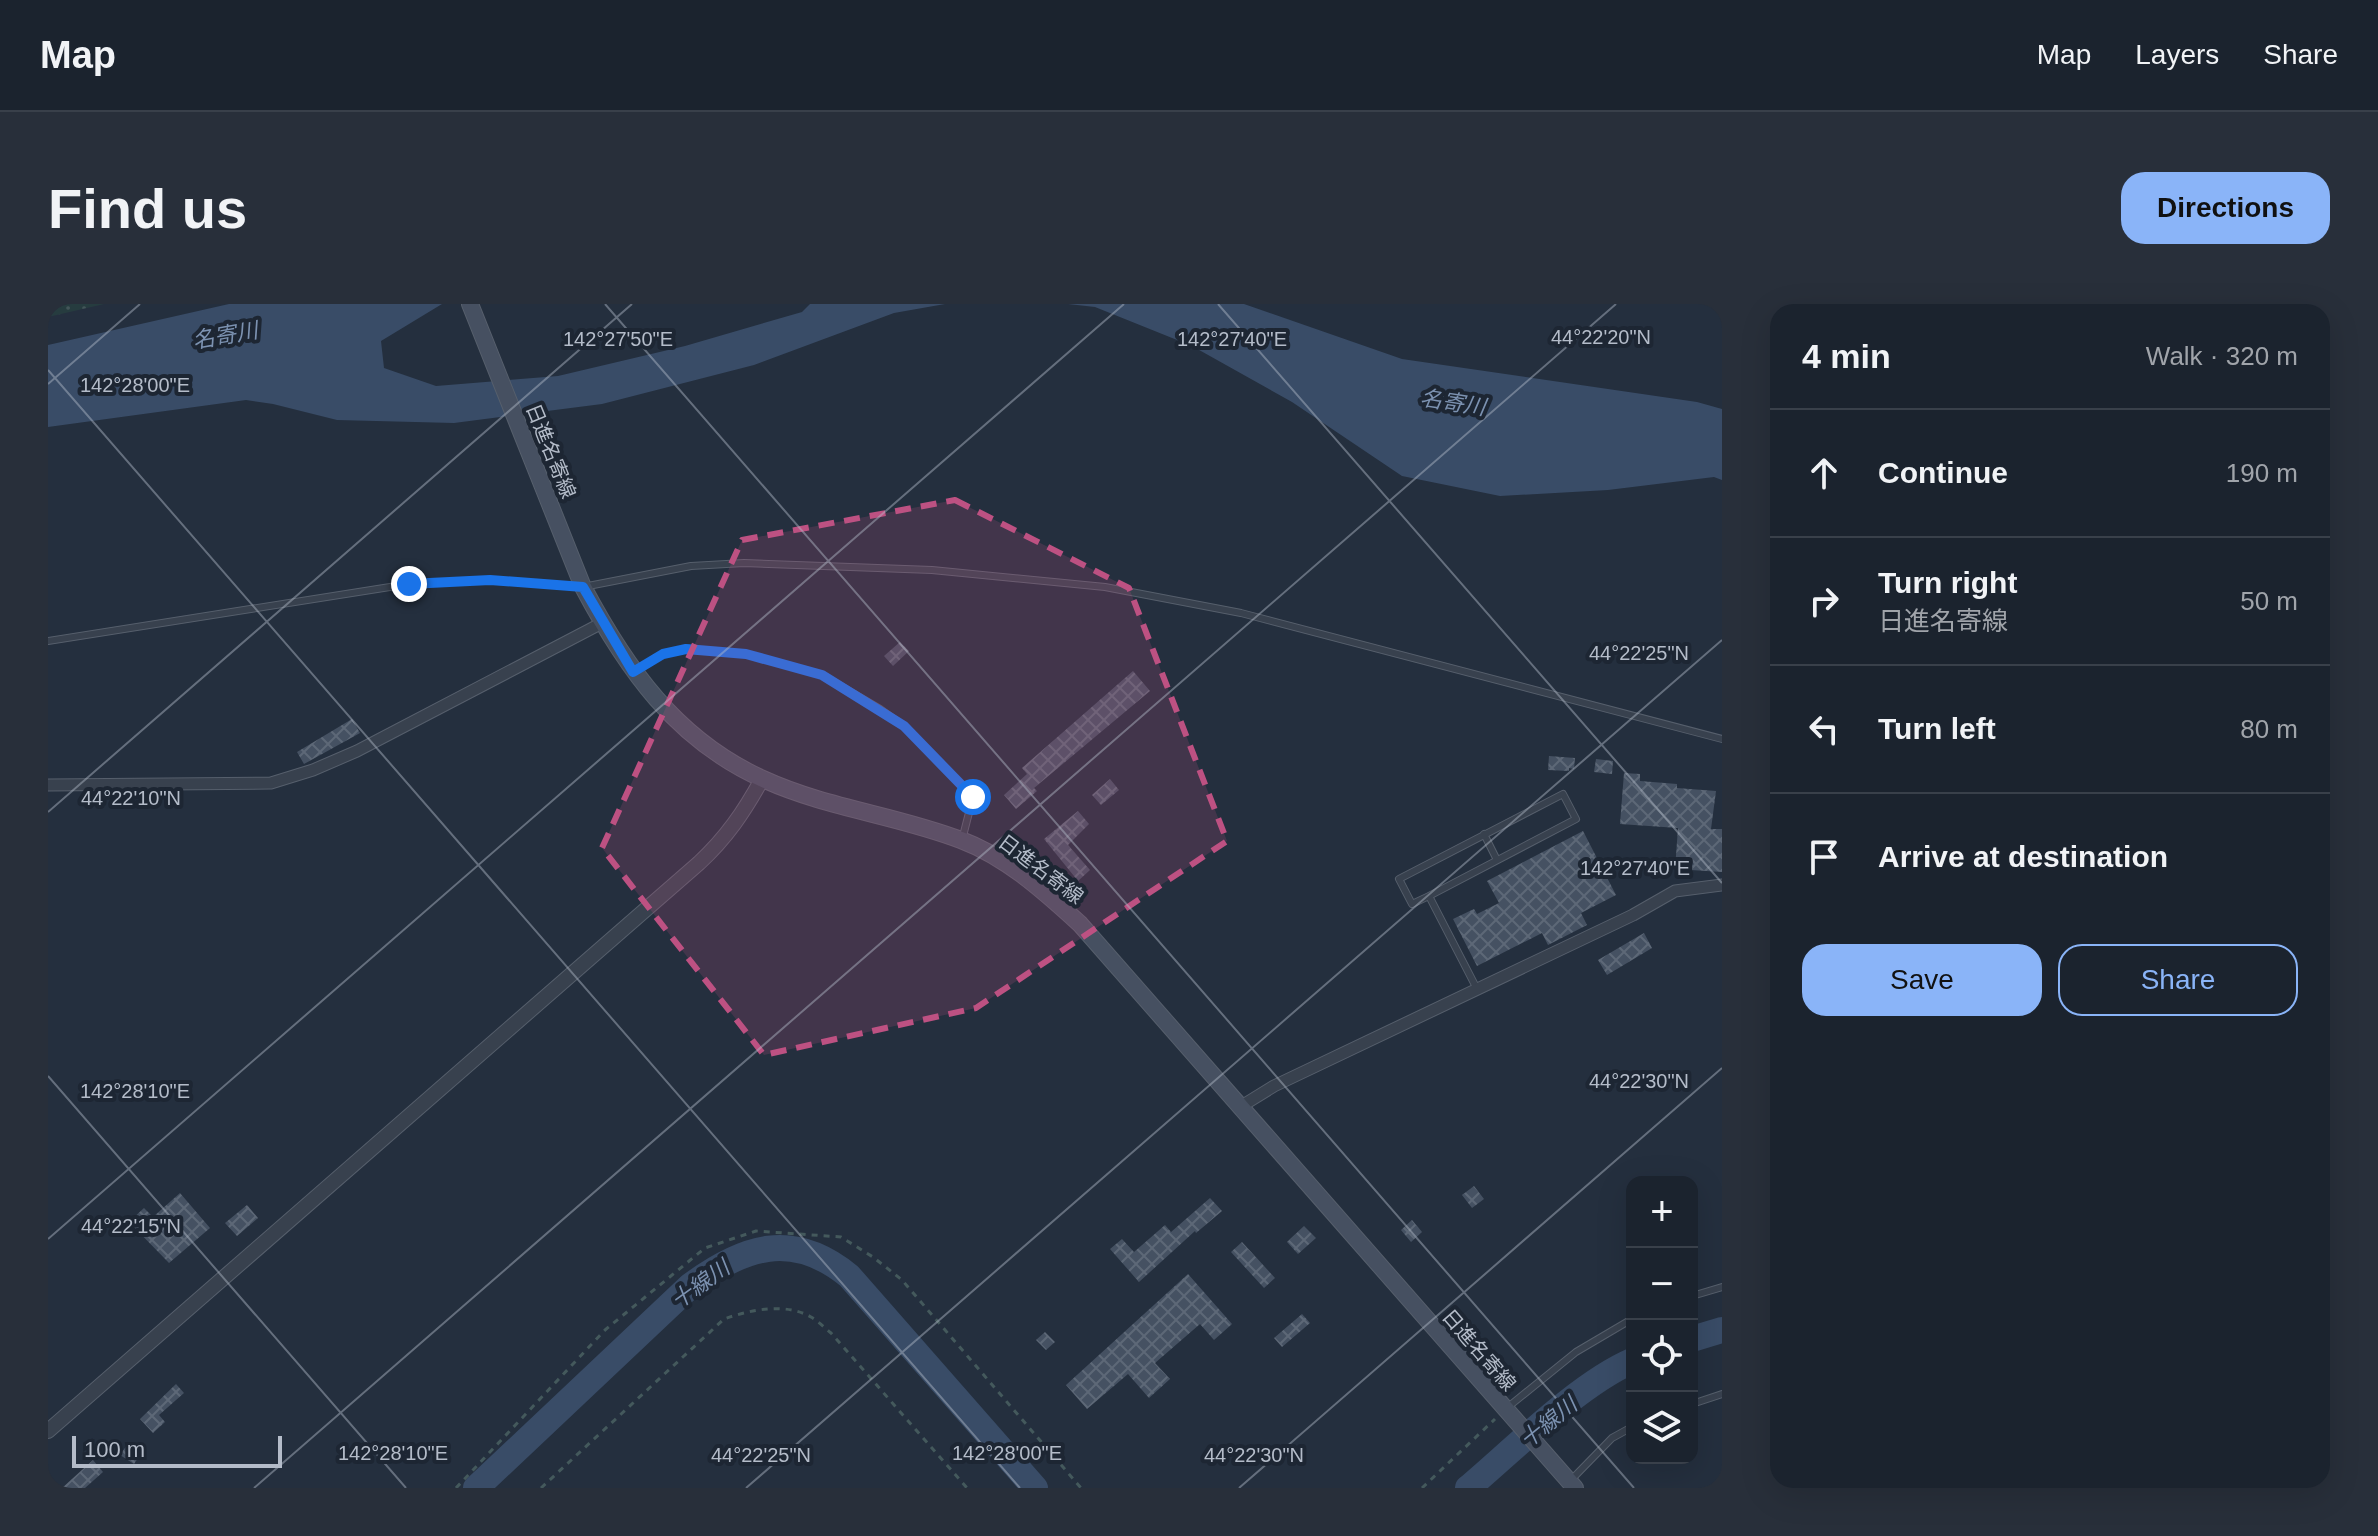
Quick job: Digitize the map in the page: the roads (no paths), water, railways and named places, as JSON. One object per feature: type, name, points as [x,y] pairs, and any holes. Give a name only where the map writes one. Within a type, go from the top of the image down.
[{"type":"main road","name":"日進名寄線","points":[[470,304],[583,587],[633,672],[690,733],[718,754],[762,779],[819,800],[962,840],[1004,862],[1044,892],[1080,924],[1568,1479]]},
{"type":"street","points":[[48,785],[271,783],[313,770],[357,751],[602,623]]},
{"type":"street","points":[[48,1431],[699,863],[725,839],[762,779]]},
{"type":"street","points":[[1240,1107],[1274,1086],[1633,915],[1675,891],[1722,885]]},
{"type":"lane","points":[[48,641],[409,584],[490,580],[583,587],[691,566],[744,563],[932,570],[1105,587],[1271,620],[1722,739]]},
{"type":"lane","points":[[633,672],[663,654],[686,649],[746,654],[822,675],[904,726],[973,797],[962,840]]},
{"type":"lane","points":[[1563,794],[1576,819],[1497,860],[1412,904],[1399,879],[1563,794]]},
{"type":"lane","points":[[1484,834],[1497,860]]},
{"type":"lane","points":[[1429,896],[1477,989]]},
{"type":"lane","points":[[1698,1294],[1722,1287]]},
{"type":"lane","points":[[1510,1416],[1576,1352],[1630,1320]]},
{"type":"lane","points":[[1698,1402],[1722,1394]]},
{"type":"lane","points":[[1568,1479],[1612,1438],[1626,1430]]},
{"type":"water","name":"名寄川","points":[[229,304],[442,304],[381,341],[384,368],[436,386],[558,376],[685,346],[802,312],[810,304],[945,304],[894,313],[754,365],[602,404],[454,423],[337,420],[246,400],[48,427],[48,345]]},
{"type":"water","name":"名寄川","points":[[1068,304],[1244,304],[1402,359],[1697,402],[1722,409],[1722,480],[1714,477],[1608,490],[1500,496],[1402,476],[1292,402],[1192,346],[1095,307]]},
{"type":"waterway","name":"十線川","points":[[476,1488],[690,1286],[710,1272],[749,1253],[788,1248],[828,1262],[849,1276],[1035,1488]]},
{"type":"waterway","name":"十線川","points":[[1698,1337],[1722,1330]]},
{"type":"waterway","name":"十線川","points":[[1468,1488],[1569,1401],[1626,1364]]}]
